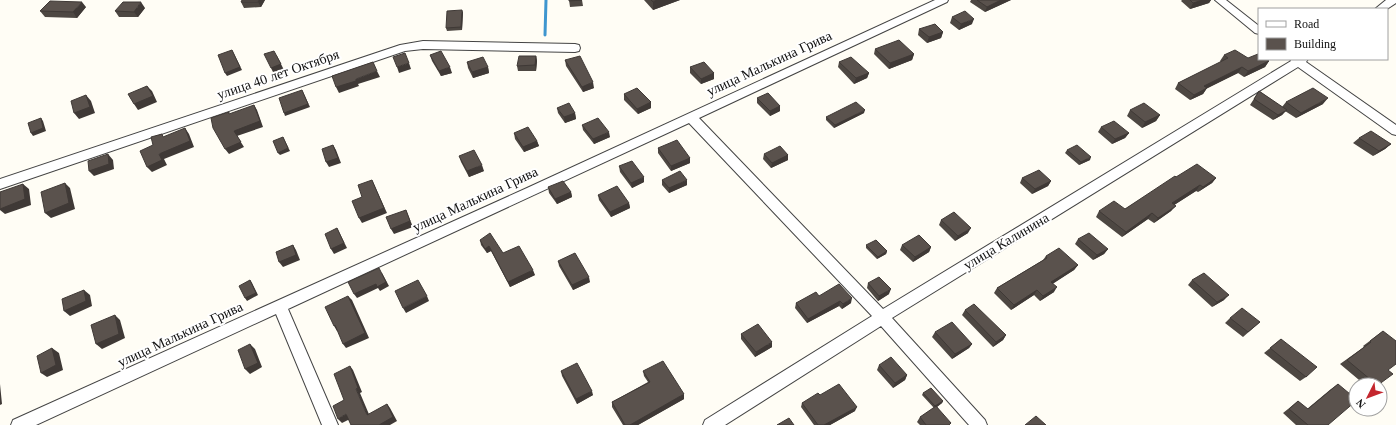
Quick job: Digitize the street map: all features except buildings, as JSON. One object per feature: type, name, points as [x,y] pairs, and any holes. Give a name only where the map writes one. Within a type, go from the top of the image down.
[{"type":"street","name":"улица Малькина Грива","points":[[19,425],[943,0]]},
{"type":"street","points":[[1220,0],[1258,30]]},
{"type":"street","points":[[1381,8],[1393,0]]},
{"type":"street","name":"улица 40 лет Октября","points":[[0,184],[404,48],[423,45],[575,48]]},
{"type":"street","points":[[1299,60],[1396,131]]},
{"type":"street","name":"улица Калинина","points":[[711,425],[882,317],[1299,60]]},
{"type":"street","points":[[691,117],[882,317],[979,425]]},
{"type":"street","points":[[280,306],[330,425]]},
{"type":"waterway","points":[[545,35],[546,0]]}]
